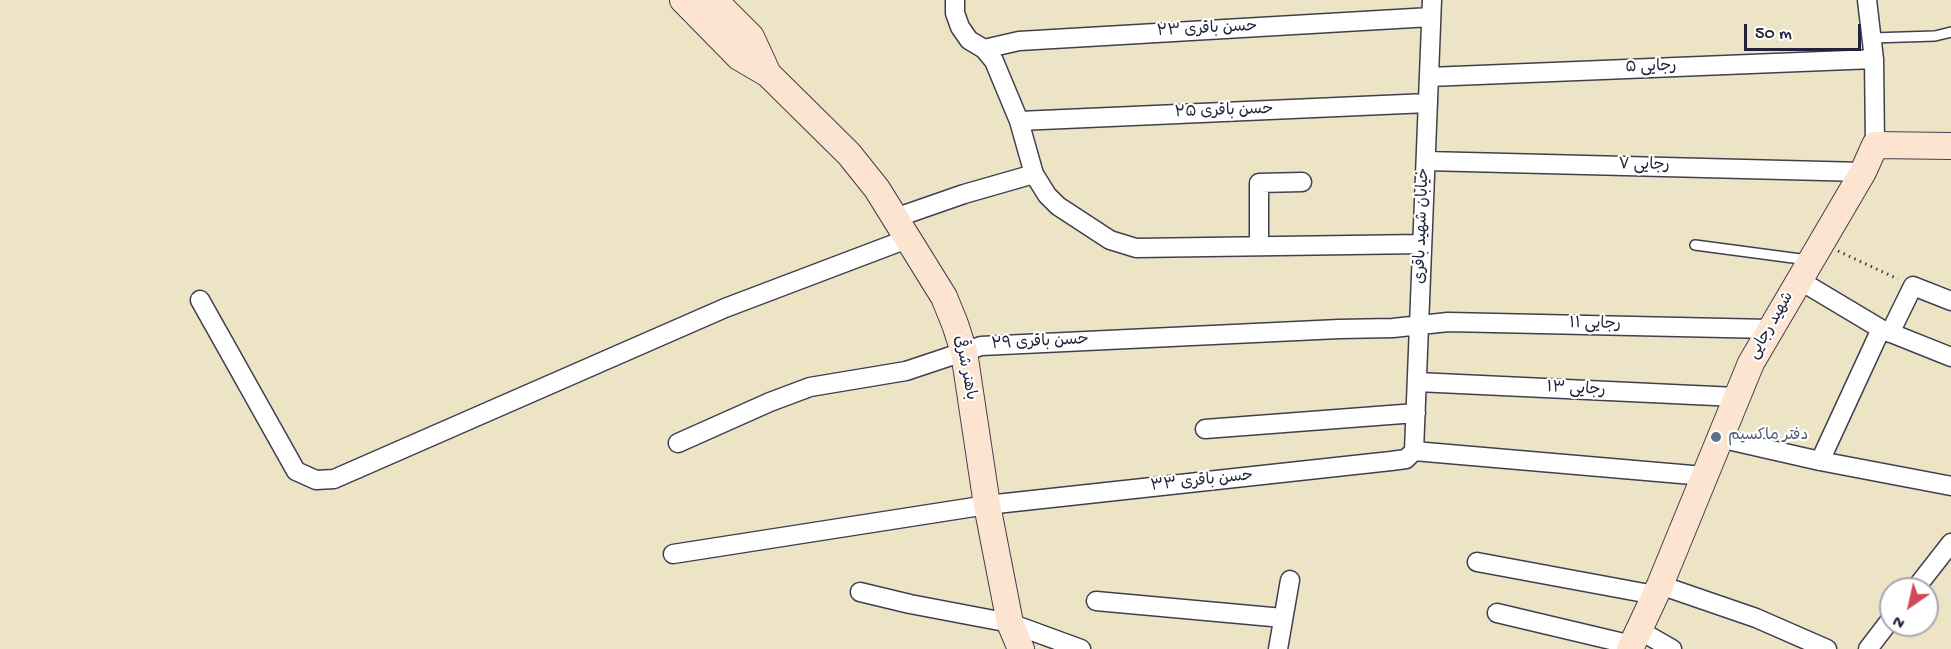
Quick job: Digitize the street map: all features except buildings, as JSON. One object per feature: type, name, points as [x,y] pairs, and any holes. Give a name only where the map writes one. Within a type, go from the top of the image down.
[{"type":"street","name":"باهنر شرقی","points":[[683,0],[739,57],[768,74],[849,154],[877,189],[944,297],[964,352],[987,505],[1010,623],[1021,649]]},
{"type":"street","name":"باهنر شرقی","points":[[714,0],[751,37],[768,74]]},
{"type":"street","points":[[955,0],[960,27],[969,40],[984,49],[994,61],[1019,121],[1034,174],[1047,195],[1058,206],[1110,240],[1136,248],[1422,244]]},
{"type":"street","name":"شهید رجایی","points":[[1634,641],[1658,590],[1751,363],[1863,172],[1875,145],[1874,59],[1867,0]]},
{"type":"street","name":"حسن باقری ۲۳","points":[[984,49],[1019,41],[1431,9]]},
{"type":"street","name":"خیابان شهید باقری","points":[[1414,451],[1431,9]]},
{"type":"street","name":"رجایی ۵","points":[[1429,77],[1874,59]]},
{"type":"street","name":"حسن باقری ۲۵","points":[[1019,121],[1428,103]]},
{"type":"street","points":[[1875,145],[1951,146]]},
{"type":"street","name":"رجایی ۷","points":[[1425,161],[1863,172]]},
{"type":"street","points":[[200,300],[296,471],[316,480],[334,479],[901,229],[964,194],[1034,174]]},
{"type":"street","points":[[1259,246],[1259,183],[1302,182]]},
{"type":"street","points":[[1810,261],[1885,331],[1951,357]]},
{"type":"street","points":[[1820,461],[1885,331],[1913,286],[1951,301]]},
{"type":"street","name":"رجایی ۱۱","points":[[1419,325],[1448,322],[1770,329]]},
{"type":"street","name":"حسن باقری ۲۹","points":[[678,443],[770,402],[810,387],[906,371],[981,345],[1393,328],[1419,325]]},
{"type":"street","name":"رجایی ۱۳","points":[[1417,382],[1736,398]]},
{"type":"street","points":[[1205,429],[1416,413]]},
{"type":"street","points":[[1719,438],[1820,461],[1951,486]]},
{"type":"street","points":[[1414,451],[1704,476]]},
{"type":"street","name":"حسن باقری ۳۳","points":[[673,554],[987,505],[1392,461],[1406,459],[1414,451]]},
{"type":"street","points":[[1924,577],[1951,543]]},
{"type":"street","points":[[1477,562],[1658,590],[1756,618],[1827,649]]},
{"type":"street","points":[[1278,649],[1290,580]]},
{"type":"street","points":[[860,592],[1010,623],[1081,649]]},
{"type":"street","points":[[1096,600],[1283,618]]},
{"type":"street","points":[[1497,613],[1672,649]]},
{"type":"street","points":[[1868,649],[1879,635]]},
{"type":"lane","points":[[1872,38],[1935,36],[1951,32]]},
{"type":"lane","points":[[1695,245],[1810,261]]},
{"type":"path","points":[[1810,261],[1913,286]]},
{"type":"place","name":"دفتر ماکسیم","points":[[1716,437]]}]
